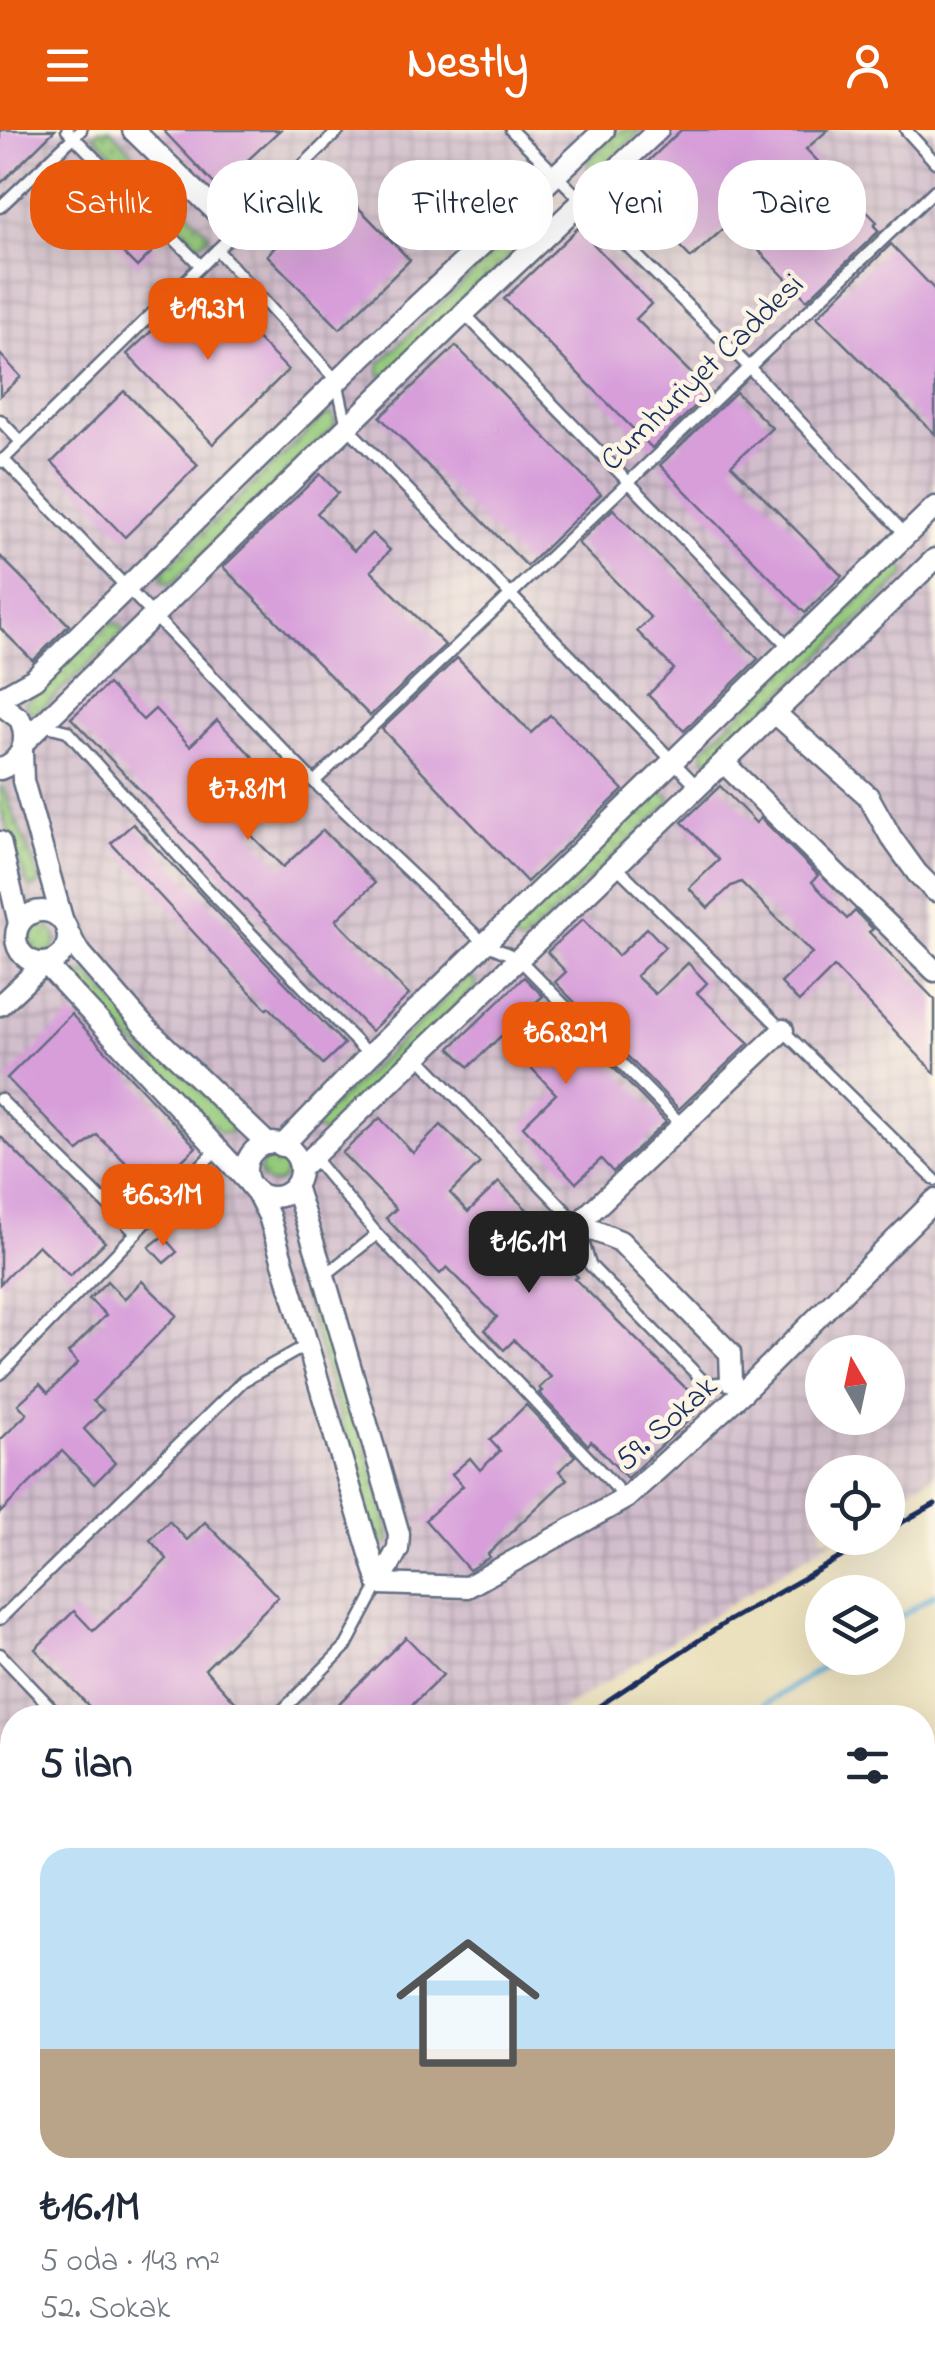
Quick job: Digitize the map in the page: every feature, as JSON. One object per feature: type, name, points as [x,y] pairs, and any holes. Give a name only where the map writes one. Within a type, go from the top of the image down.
[{"type":"street","points":[[133,130],[207,203]]},
{"type":"street","points":[[0,1005],[66,948],[65,926],[23,781],[20,718],[0,701],[34,679],[338,381],[604,130]]},
{"type":"street","points":[[627,160],[658,130]]},
{"type":"street","points":[[0,769],[15,761],[41,725],[573,211]]},
{"type":"street","points":[[380,1584],[269,1216],[246,1168],[249,1160],[254,1152],[275,1145],[370,1056],[935,507]]},
{"type":"street","points":[[0,842],[12,939],[18,948],[29,960],[45,963],[253,1188],[263,1196],[280,1196],[518,958],[933,565]]},
{"type":"street","points":[[776,714],[868,796],[891,838],[935,891]]},
{"type":"street","points":[[724,764],[935,971]]},
{"type":"street","points":[[12,939],[25,917],[41,911],[57,916],[78,949],[144,1026],[275,1145],[293,1152],[303,1170],[324,1276],[398,1534],[398,1549],[380,1584]]},
{"type":"street","points":[[738,1386],[730,1353],[620,1240],[578,1224],[782,1030]]},
{"type":"street","name":"59. Sokak","points":[[380,1584],[467,1586],[626,1498],[935,1200]]},
{"type":"lane","points":[[308,160],[339,130]]},
{"type":"lane","points":[[511,130],[573,190]]},
{"type":"lane","points":[[906,130],[935,162]]},
{"type":"lane","points":[[0,206],[74,132],[200,265]]},
{"type":"lane","name":"Cumhuriyet Caddesi","points":[[314,782],[935,190]]},
{"type":"lane","points":[[682,1125],[518,958],[486,944],[314,782],[2,461],[216,250],[338,381],[347,427],[699,788]]},
{"type":"lane","points":[[633,250],[905,534]]},
{"type":"lane","points":[[464,313],[790,648]]},
{"type":"lane","points":[[0,420],[21,442]]},
{"type":"lane","points":[[41,725],[68,731],[206,886],[370,1056]]},
{"type":"lane","points":[[616,866],[935,1180]]},
{"type":"lane","points":[[417,1056],[578,1224],[590,1265],[602,1278],[706,1384],[738,1386]]},
{"type":"lane","points":[[0,1099],[136,1233]]},
{"type":"lane","points":[[0,1374],[218,1148]]},
{"type":"lane","points":[[303,1170],[376,1234],[626,1498]]},
{"type":"lane","points":[[324,1276],[376,1234]]},
{"type":"lane","points":[[0,1619],[243,1381],[308,1345]]},
{"type":"lane","points":[[287,1705],[346,1646],[380,1584]]},
{"type":"lane","points":[[0,1654],[49,1705]]},
{"type":"shaded area","points":[[0,130],[935,130],[935,1474],[905,1493],[905,1455],[805,1455],[805,1555],[808,1555],[570,1705],[0,1705]]},
{"type":"green space","points":[[99,130],[111,130],[139,160],[118,160],[94,135]]},
{"type":"green space","points":[[620,130],[641,130],[610,160],[588,160]]},
{"type":"green space","points":[[187,211],[207,232],[207,238],[199,245],[187,232]]},
{"type":"green space","points":[[497,250],[517,250],[389,376],[379,375],[379,364]]},
{"type":"green space","points":[[332,414],[336,425],[173,582],[165,583],[163,571],[324,416]]},
{"type":"green space","points":[[901,564],[907,573],[713,759],[705,759],[702,750],[895,565]]},
{"type":"green space","points":[[112,622],[123,627],[123,632],[35,715],[24,704]]},
{"type":"green space","points":[[0,787],[41,883],[33,888],[27,884],[0,807]]},
{"type":"green space","points":[[659,791],[669,796],[670,802],[522,944],[512,939],[512,931]]},
{"type":"green space","points":[[43,927],[52,931],[56,940],[52,949],[43,953],[34,949],[30,940],[34,931]]},
{"type":"green space","points":[[87,973],[233,1124],[232,1132],[220,1133],[76,983],[76,975]]},
{"type":"green space","points":[[468,978],[474,979],[477,986],[325,1133],[315,1130],[316,1121]]},
{"type":"green space","points":[[273,1158],[282,1162],[286,1171],[282,1180],[273,1184],[264,1180],[260,1171],[264,1162]]},
{"type":"green space","points":[[288,1224],[300,1229],[378,1487],[390,1541],[378,1547],[284,1228]]},
{"type":"building","points":[[0,130],[55,130],[0,184]]},
{"type":"building","points":[[163,130],[280,130],[248,160],[207,160],[207,176]]},
{"type":"building","points":[[681,130],[828,130],[806,149],[817,160],[718,160],[718,234],[691,258],[683,250],[698,250],[698,160],[649,160]]},
{"type":"building","points":[[358,207],[378,228],[378,250],[400,250],[410,260],[340,329],[267,255],[272,250],[358,250]]},
{"type":"building","points":[[866,211],[877,222],[874,226],[879,231],[866,243]]},
{"type":"building","points":[[573,233],[573,250],[599,250],[651,304],[636,319],[710,392],[652,448],[504,299]]},
{"type":"building","points":[[891,244],[935,290],[935,434],[817,317]]},
{"type":"building","points":[[120,250],[154,250],[137,267]]},
{"type":"building","points":[[758,250],[859,250],[807,300]]},
{"type":"building","points":[[203,283],[288,370],[213,444],[127,354]]},
{"type":"building","points":[[456,346],[601,494],[527,566],[380,417]]},
{"type":"building","points":[[0,354],[21,377],[0,396]]},
{"type":"building","points":[[124,391],[198,465],[125,537],[52,462]]},
{"type":"building","points":[[736,392],[772,428],[731,465],[842,576],[805,613],[660,465]]},
{"type":"building","points":[[320,474],[338,493],[317,513],[354,551],[372,533],[390,550],[371,571],[445,645],[370,716],[223,567]]},
{"type":"building","points":[[613,509],[758,659],[684,731],[648,695],[674,669],[637,631],[651,618],[578,543]]},
{"type":"building","points":[[0,556],[69,625],[33,661],[0,628]]},
{"type":"building","points":[[457,658],[531,733],[550,715],[623,790],[527,882],[382,729]]},
{"type":"building","points":[[108,684],[143,720],[155,709],[190,746],[217,720],[290,795],[250,834],[283,867],[323,830],[375,883],[336,920],[409,995],[371,1031],[71,718]]},
{"type":"building","points":[[720,786],[756,823],[761,818],[818,875],[812,882],[847,919],[855,911],[873,929],[869,932],[935,1000],[935,1073],[834,967],[799,1002],[781,983],[812,953],[741,882],[731,886],[708,908],[689,888],[719,860],[682,822]]},
{"type":"building","points":[[133,824],[344,1044],[323,1064],[220,961],[111,843]]},
{"type":"building","points":[[583,919],[618,956],[647,928],[665,947],[636,976],[655,994],[688,963],[707,983],[697,993],[749,1043],[679,1109],[555,982],[566,972],[547,952]]},
{"type":"building","points":[[524,977],[543,996],[535,1003],[591,1061],[599,1053],[666,1122],[613,1172],[601,1159],[576,1183],[523,1126],[556,1094],[501,1036],[469,1067],[450,1048]]},
{"type":"building","points":[[71,1014],[196,1147],[133,1208],[116,1191],[136,1172],[97,1135],[78,1151],[7,1078]]},
{"type":"building","points":[[380,1118],[413,1153],[441,1125],[480,1163],[450,1193],[468,1212],[499,1182],[553,1235],[545,1244],[578,1277],[575,1279],[704,1406],[627,1478],[591,1441],[588,1445],[539,1393],[551,1377],[514,1340],[504,1350],[485,1330],[497,1317],[447,1267],[440,1274],[386,1218],[396,1209],[342,1153]]},
{"type":"building","points":[[0,1136],[105,1242],[70,1276],[38,1245],[0,1284]]},
{"type":"building","points":[[163,1236],[177,1252],[164,1263],[149,1247]]},
{"type":"building","points":[[107,1281],[124,1299],[142,1281],[177,1315],[93,1401],[103,1410],[84,1429],[115,1463],[94,1484],[62,1451],[0,1513],[0,1440],[27,1414],[18,1404],[40,1384],[48,1393],[78,1363],[68,1353],[106,1315],[89,1299]]},
{"type":"building","points":[[526,1405],[575,1456],[559,1471],[567,1479],[488,1554],[490,1557],[469,1570],[425,1520],[463,1486],[452,1474],[470,1458],[480,1470],[500,1451],[490,1440]]},
{"type":"building","points":[[169,1521],[187,1540],[205,1522],[278,1597],[205,1669],[238,1705],[88,1705],[35,1649],[74,1611],[93,1631],[132,1595],[167,1559],[150,1540]]},
{"type":"building","points":[[406,1637],[443,1675],[412,1705],[337,1705]]},
{"type":"waterway","points":[[905,1614],[935,1594]]},
{"type":"waterway","points":[[764,1705],[811,1675]]},
{"type":"railway","points":[[905,1521],[935,1504]]},
{"type":"railway","points":[[601,1705],[728,1621],[845,1555]]}]
